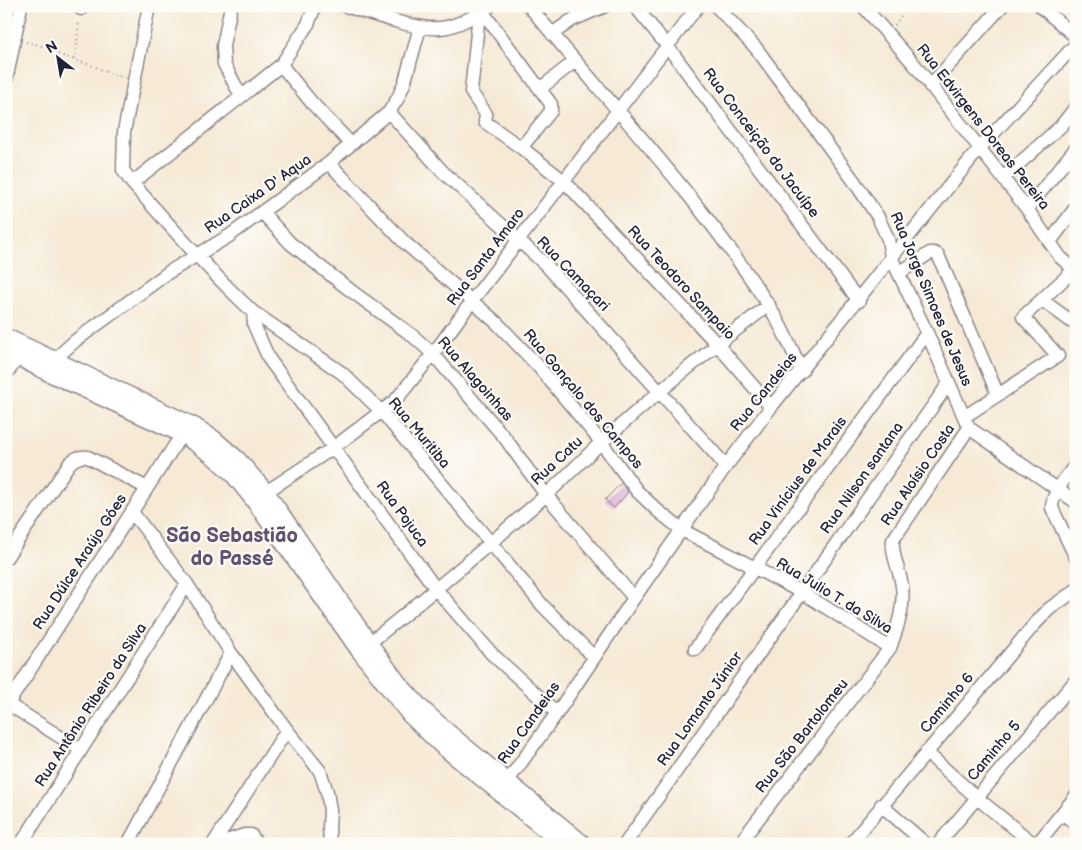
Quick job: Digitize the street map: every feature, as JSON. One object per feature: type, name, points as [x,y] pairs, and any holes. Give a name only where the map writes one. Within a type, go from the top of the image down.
[{"type":"main road","points":[[6,337],[51,366],[182,434],[212,455],[232,473],[253,499],[359,650],[410,715],[441,745],[563,844]]},
{"type":"main road","points":[[12,354],[51,366],[194,426],[214,439],[238,460],[266,492],[399,684],[421,708],[583,844]]},
{"type":"street","name":"Rua Muritiba","points":[[149,6],[124,132],[122,170],[196,254],[253,312],[342,373],[382,412],[543,606],[594,658]]},
{"type":"street","points":[[230,6],[223,46],[224,64],[241,96]]},
{"type":"street","points":[[132,183],[281,65],[308,24],[314,6]]},
{"type":"street","points":[[345,6],[420,27],[441,28],[460,23],[484,10],[549,99],[552,108],[523,148]]},
{"type":"street","points":[[529,6],[670,171],[731,250],[769,304],[802,371]]},
{"type":"street","points":[[552,34],[572,20],[605,6]]},
{"type":"street","name":"Rua Conceição do Jacuípe","points":[[634,6],[668,47],[858,300]]},
{"type":"street","name":"Rua Santa Amaro","points":[[266,492],[333,448],[395,401],[433,354],[518,240],[565,182],[698,6]]},
{"type":"street","name":"Rua Jorge Simoes de Jesus","points":[[716,6],[756,48],[854,181],[878,217],[888,239],[891,257],[927,333],[966,423]]},
{"type":"street","name":"Rua Edvirgens Doreas Pereira","points":[[863,6],[914,64],[1003,178],[1060,257],[1075,270]]},
{"type":"street","points":[[930,86],[1002,6]]},
{"type":"street","points":[[1040,6],[1076,37]]},
{"type":"street","points":[[6,81],[10,34],[20,8]]},
{"type":"street","name":"Rua Teodoro Sampaio","points":[[484,10],[470,92],[486,114],[485,122],[523,148],[565,182],[717,344],[771,407]]},
{"type":"street","name":"Rua Caixa D' Aqua","points":[[51,366],[75,340],[104,318],[196,254],[229,236],[329,163],[389,112],[398,98],[405,81],[420,27]]},
{"type":"street","name":"Rua Candeias","points":[[507,782],[557,713],[726,466],[771,407],[802,371],[979,149],[1076,44]]},
{"type":"street","points":[[541,88],[575,61]]},
{"type":"street","points":[[281,65],[312,103],[351,144]]},
{"type":"street","points":[[1003,178],[1061,126],[1076,107]]},
{"type":"street","name":"Rua Camaçari","points":[[389,112],[443,172],[546,264],[726,466]]},
{"type":"street","points":[[1026,209],[1076,148]]},
{"type":"street","name":"Rua Gonçalo dos Campos","points":[[329,163],[404,242],[497,323],[538,366],[602,442],[638,491],[658,511],[682,530]]},
{"type":"street","points":[[1050,242],[1076,207]]},
{"type":"street","name":"Rua Alagoinhas","points":[[262,212],[290,243],[413,336],[433,354],[505,438],[546,495],[634,598]]},
{"type":"street","points":[[899,273],[930,253],[938,255],[998,395]]},
{"type":"street","points":[[1075,270],[1023,317],[1058,356],[998,395],[966,423],[1076,502]]},
{"type":"street","points":[[1042,300],[1076,325]]},
{"type":"street","name":"Rua Catu","points":[[369,643],[436,589],[546,495],[602,442],[660,392],[717,344],[769,304]]},
{"type":"street","name":"Rua Pojuca","points":[[253,312],[254,325],[269,358],[436,589],[492,654],[557,713]]},
{"type":"street","name":"Rua Vinícius de Morais","points":[[695,649],[927,333]]},
{"type":"street","points":[[6,374],[12,354]]},
{"type":"street","name":"Rua Nilson santana","points":[[803,593],[949,383]]},
{"type":"street","name":"Rua Aloísio Costa","points":[[890,648],[902,610],[903,588],[892,545],[893,540],[966,423]]},
{"type":"street","name":"Rua Dúlce Araújo Góes","points":[[7,706],[182,434]]},
{"type":"street","points":[[6,558],[69,464],[75,459],[82,456],[88,457],[147,488]]},
{"type":"street","points":[[1076,464],[1052,502],[1052,508],[1076,558]]},
{"type":"street","points":[[132,512],[187,584],[231,653],[287,730],[320,771],[327,792],[330,810],[330,844]]},
{"type":"street","name":"Rua Julio T. da Silva","points":[[682,530],[803,593],[890,648]]},
{"type":"street","name":"Rua Antônio Ribeiro da Silva","points":[[22,844],[187,584]]},
{"type":"street","name":"Caminho 6","points":[[850,844],[881,805],[1049,609],[1076,590]]},
{"type":"street","name":"Rua Lomanto Júnior","points":[[624,844],[803,593]]},
{"type":"street","name":"Rua São Bartolomeu","points":[[739,844],[890,648]]},
{"type":"street","points":[[128,844],[231,653]]},
{"type":"street","name":"Caminho 5","points":[[938,844],[1074,685]]},
{"type":"street","points":[[7,706],[82,750]]},
{"type":"street","points":[[213,844],[287,730]]},
{"type":"street","points":[[926,752],[977,798],[1035,844],[1076,796]]},
{"type":"street","points":[[881,805],[926,844]]},
{"type":"street","points":[[1062,813],[1076,824]]},
{"type":"street","points":[[217,844],[245,835],[251,835],[257,844]]},
{"type":"path","points":[[888,33],[895,26],[907,6]]},
{"type":"path","points":[[75,60],[81,8]]},
{"type":"path","points":[[10,34],[43,46],[49,51],[114,75],[135,79]]},
{"type":"building","points":[[621,483],[628,492],[614,508],[605,500]]},
{"type":"district","name":"São Sebastião do Passé","points":[[232,548]]}]
